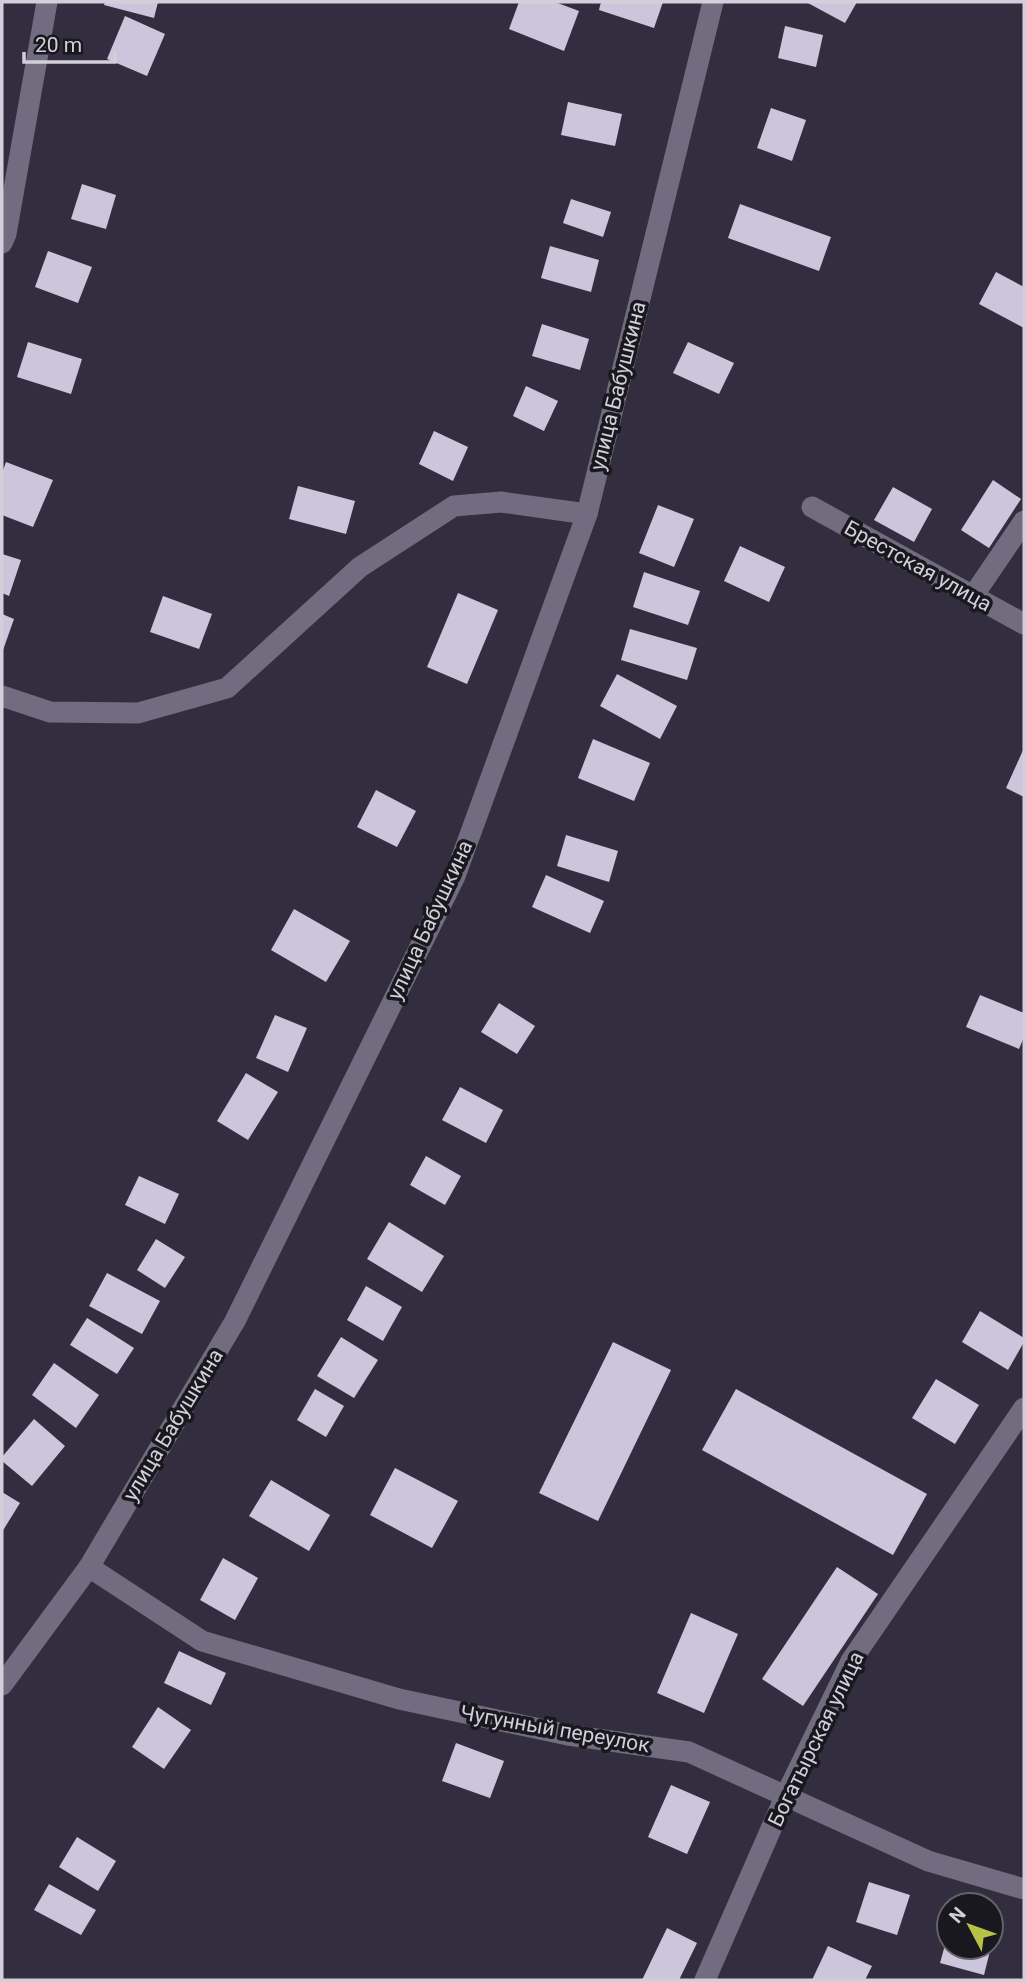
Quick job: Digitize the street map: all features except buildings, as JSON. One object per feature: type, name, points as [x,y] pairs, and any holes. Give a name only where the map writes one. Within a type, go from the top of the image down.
[{"type":"street","points":[[2,243],[6,234],[47,2]]},
{"type":"street","name":"улица Бабушкина","points":[[2,1685],[89,1567],[235,1321],[455,876],[587,514],[713,2]]},
{"type":"street","points":[[2,696],[50,712],[138,713],[227,688],[360,567],[454,506],[501,502],[587,514]]},
{"type":"street","name":"Брестская улица","points":[[812,507],[1024,624]]},
{"type":"street","points":[[973,596],[1024,521]]},
{"type":"street","name":"Богатырская улица","points":[[705,1980],[785,1797],[851,1661],[1024,1408]]},
{"type":"street","name":"Чугунный переулок","points":[[89,1567],[202,1641],[399,1699],[568,1735],[689,1752],[928,1861],[1024,1889]]}]
